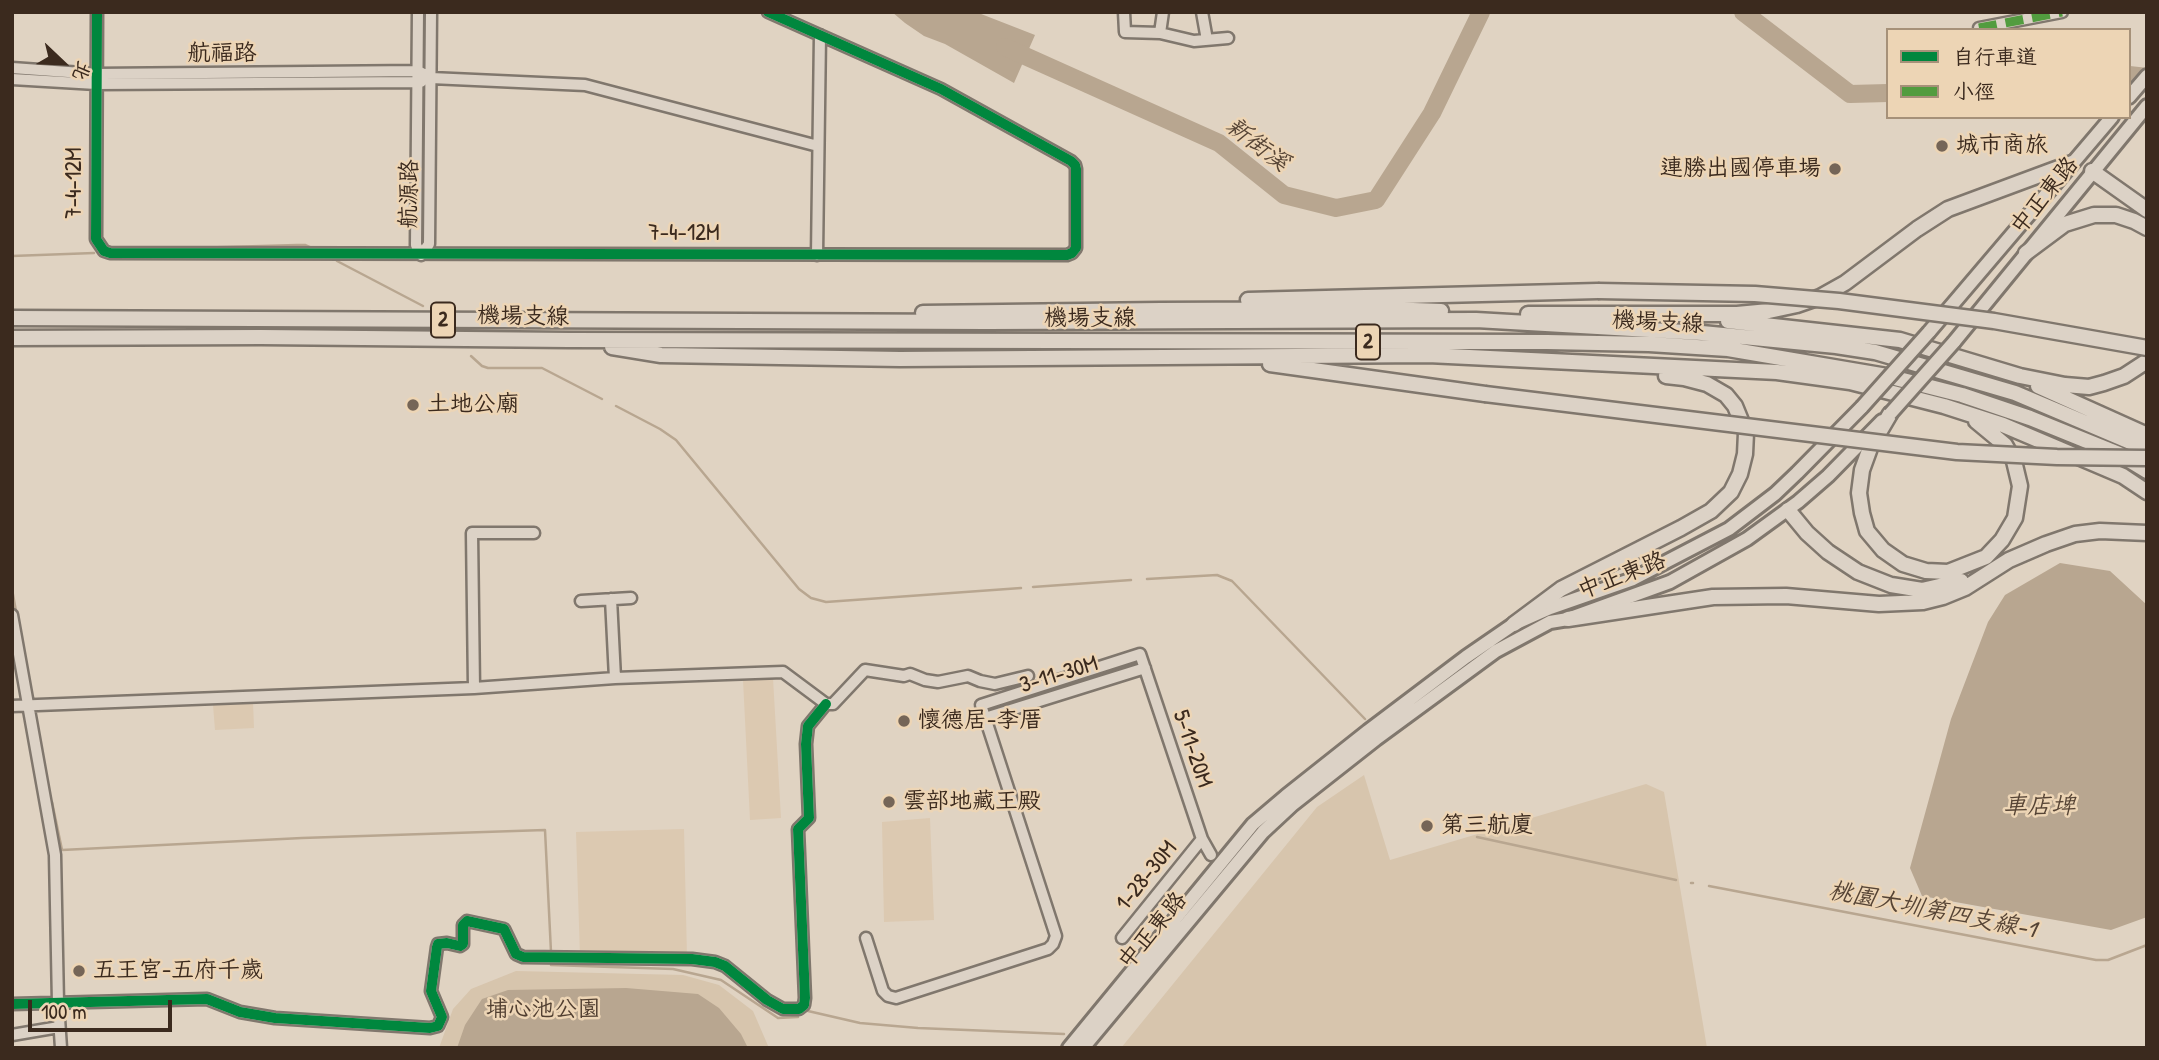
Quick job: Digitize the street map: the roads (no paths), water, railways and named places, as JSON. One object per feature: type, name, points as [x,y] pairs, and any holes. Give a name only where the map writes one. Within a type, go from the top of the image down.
[{"type":"highway","points":[[873,322],[925,313],[981,312],[1384,309],[1551,314],[1737,314],[1769,311],[1820,297],[1845,283],[1948,209],[2074,161]]},
{"type":"highway","points":[[2092,171],[2147,210]]},
{"type":"highway","points":[[2026,253],[2065,224],[2094,215],[2116,215],[2134,220],[2147,228]]},
{"type":"highway","points":[[981,312],[1059,305],[1598,291],[1742,294],[1839,301],[1994,321],[2147,348]]},
{"type":"highway","points":[[1660,314],[1900,340],[2065,386],[2089,387],[2124,376],[2147,361]]},
{"type":"highway","name":"機場支線","points":[[12,318],[873,322],[1476,320],[1702,333],[1875,352],[2015,393],[2147,449]]},
{"type":"highway","name":"機場支線","points":[[12,338],[1648,344],[1728,349],[1887,376],[1962,395],[2079,437],[2119,454],[2147,471]]},
{"type":"highway","points":[[569,340],[661,355],[900,359],[1428,355],[1777,372],[1850,382],[1960,411],[2003,425],[2123,476],[2147,492]]},
{"type":"highway","points":[[1241,357],[1263,363],[1485,394],[1957,452],[2147,458]]},
{"type":"highway","points":[[1514,624],[1561,589],[1711,511],[1731,492],[1740,474],[1745,454],[1745,433],[1735,406],[1726,395],[1707,384],[1684,378],[1570,370],[1533,362]]},
{"type":"highway","points":[[1994,368],[2147,435]]},
{"type":"highway","points":[[1890,414],[1870,448],[1862,470],[1859,493],[1867,531],[1883,550],[1903,564],[1926,571],[1948,572],[1986,556],[2002,540],[2015,518],[2019,499],[2018,475],[2005,445],[1981,424],[1960,411]]},
{"type":"highway","points":[[1788,510],[1807,533],[1828,552],[1858,572],[1891,585],[1922,590],[1953,584],[1997,568]]},
{"type":"highway","points":[[1568,619],[1713,597],[1786,596],[1879,604],[1923,602],[1965,588],[2009,560],[2075,534],[2100,531],[2147,533]]},
{"type":"main road","points":[[2131,94],[2147,76]]},
{"type":"main road","name":"中正東路","points":[[1083,1048],[1263,832],[1292,805],[1376,739],[1496,651],[1550,622],[1568,619],[1670,582],[1730,550],[1788,510],[1828,476],[1890,414],[1954,342],[2147,106]]},
{"type":"main road","name":"中正東路","points":[[1069,1048],[1253,824],[1357,739],[1514,624],[1550,608],[1633,579],[1729,529],[1775,494],[1862,407],[2110,119]]},
{"type":"main road","points":[[2074,161],[2092,171]]},
{"type":"main road","points":[[1775,494],[1788,510]]},
{"type":"street","name":"7-4-12M","points":[[97,12],[96,240],[104,251],[110,253],[1067,255],[1076,248],[1075,164],[942,89],[768,12]]},
{"type":"street","name":"航源路","points":[[418,12],[416,245],[421,255],[429,244],[431,12]]},
{"type":"street","points":[[1124,12],[1125,32],[1160,33],[1194,41],[1228,38]]},
{"type":"street","points":[[1160,33],[1163,12]]},
{"type":"street","points":[[1202,12],[1207,40]]},
{"type":"street","points":[[1979,28],[2062,12]]},
{"type":"street","points":[[817,255],[820,36]]},
{"type":"street","name":"航福路","points":[[12,68],[96,79],[418,71],[431,78]]},
{"type":"street","name":"航福路","points":[[12,79],[418,83],[431,78],[585,85],[818,146]]},
{"type":"street","points":[[474,688],[472,533],[534,533]]},
{"type":"street","points":[[581,601],[631,598]]},
{"type":"street","points":[[611,599],[615,678]]},
{"type":"street","points":[[12,615],[55,855],[61,1048]]},
{"type":"street","name":"5-11-20M","points":[[1140,654],[1202,839],[1211,855]]},
{"type":"street","name":"3-11-30M","points":[[1140,654],[981,705],[985,718],[1145,668]]},
{"type":"street","points":[[12,706],[474,688],[615,678],[783,672],[826,704],[833,704],[865,670],[904,676],[910,674],[938,682],[968,676],[995,684],[1028,676]]},
{"type":"street","points":[[12,1004],[207,999],[240,1012],[275,1018],[430,1028],[438,1026],[442,1017],[431,991],[438,944],[463,944],[463,925],[467,920],[503,929],[516,954],[523,957],[692,959],[715,962],[724,966],[766,1000],[783,1009],[799,1009],[805,998],[798,829],[809,818],[806,744],[808,726],[826,704]]},
{"type":"street","points":[[866,938],[883,991],[896,998],[1048,949],[1053,944],[1056,936],[985,718]]},
{"type":"street","name":"1-28-30M","points":[[1122,938],[1202,839]]},
{"type":"street","points":[[12,1035],[60,1027]]},
{"type":"water","points":[[892,12],[976,12],[1035,35],[1014,83],[945,44],[924,36]]},
{"type":"water","name":"車店埤","points":[[2060,563],[2110,571],[2147,605],[2147,917],[2111,930],[1922,896],[1910,868],[1951,719],[1988,622],[2005,595]]},
{"type":"water","name":"埔心池公園","points":[[626,988],[698,994],[719,1008],[741,1034],[748,1048],[457,1048],[465,1025],[482,999],[508,990]]},
{"type":"waterway","name":"新街溪","points":[[1005,47],[1219,143],[1284,195],[1336,208],[1376,200],[1432,113],[1481,12]]},
{"type":"waterway","name":"新街溪","points":[[1743,12],[1850,94],[1886,93]]},
{"type":"waterway","name":"新街溪","points":[[2131,75],[2147,77]]},
{"type":"waterway","name":"桃園大圳第四支線-1","points":[[190,248],[305,245],[316,250]]},
{"type":"waterway","name":"桃園大圳第四支線-1","points":[[12,256],[94,253]]},
{"type":"waterway","name":"桃園大圳第四支線-1","points":[[337,261],[423,306]]},
{"type":"waterway","name":"桃園大圳第四支線-1","points":[[471,356],[488,368],[542,368],[602,399]]},
{"type":"waterway","name":"桃園大圳第四支線-1","points":[[616,406],[676,440],[799,589],[811,598],[826,602],[1021,588]]},
{"type":"waterway","name":"桃園大圳第四支線-1","points":[[1147,579],[1217,575],[1232,581],[1365,719]]},
{"type":"waterway","name":"桃園大圳第四支線-1","points":[[1033,587],[1131,580]]},
{"type":"waterway","points":[[12,589],[17,617]]},
{"type":"waterway","points":[[52,802],[62,850],[545,830],[551,952]]},
{"type":"waterway","name":"桃園大圳第四支線-1","points":[[1477,837],[1676,880]]},
{"type":"waterway","name":"桃園大圳第四支線-1","points":[[1709,886],[2096,960],[2108,960],[2147,945]]},
{"type":"waterway","points":[[551,965],[673,969],[721,980],[778,1018],[798,1017]]},
{"type":"waterway","points":[[808,1011],[860,1023],[1064,1034]]},
{"type":"place","name":"城市商旅","points":[[1942,146]]},
{"type":"place","name":"連勝出國停車場","points":[[1835,169]]},
{"type":"place","name":"土地公廟","points":[[413,405]]},
{"type":"place","name":"懷德居-李厝","points":[[904,721]]},
{"type":"place","name":"雲部地藏王殿","points":[[889,802]]},
{"type":"place","name":"第三航廈","points":[[1427,826]]},
{"type":"place","name":"五王宮-五府千歲","points":[[79,971]]}]
